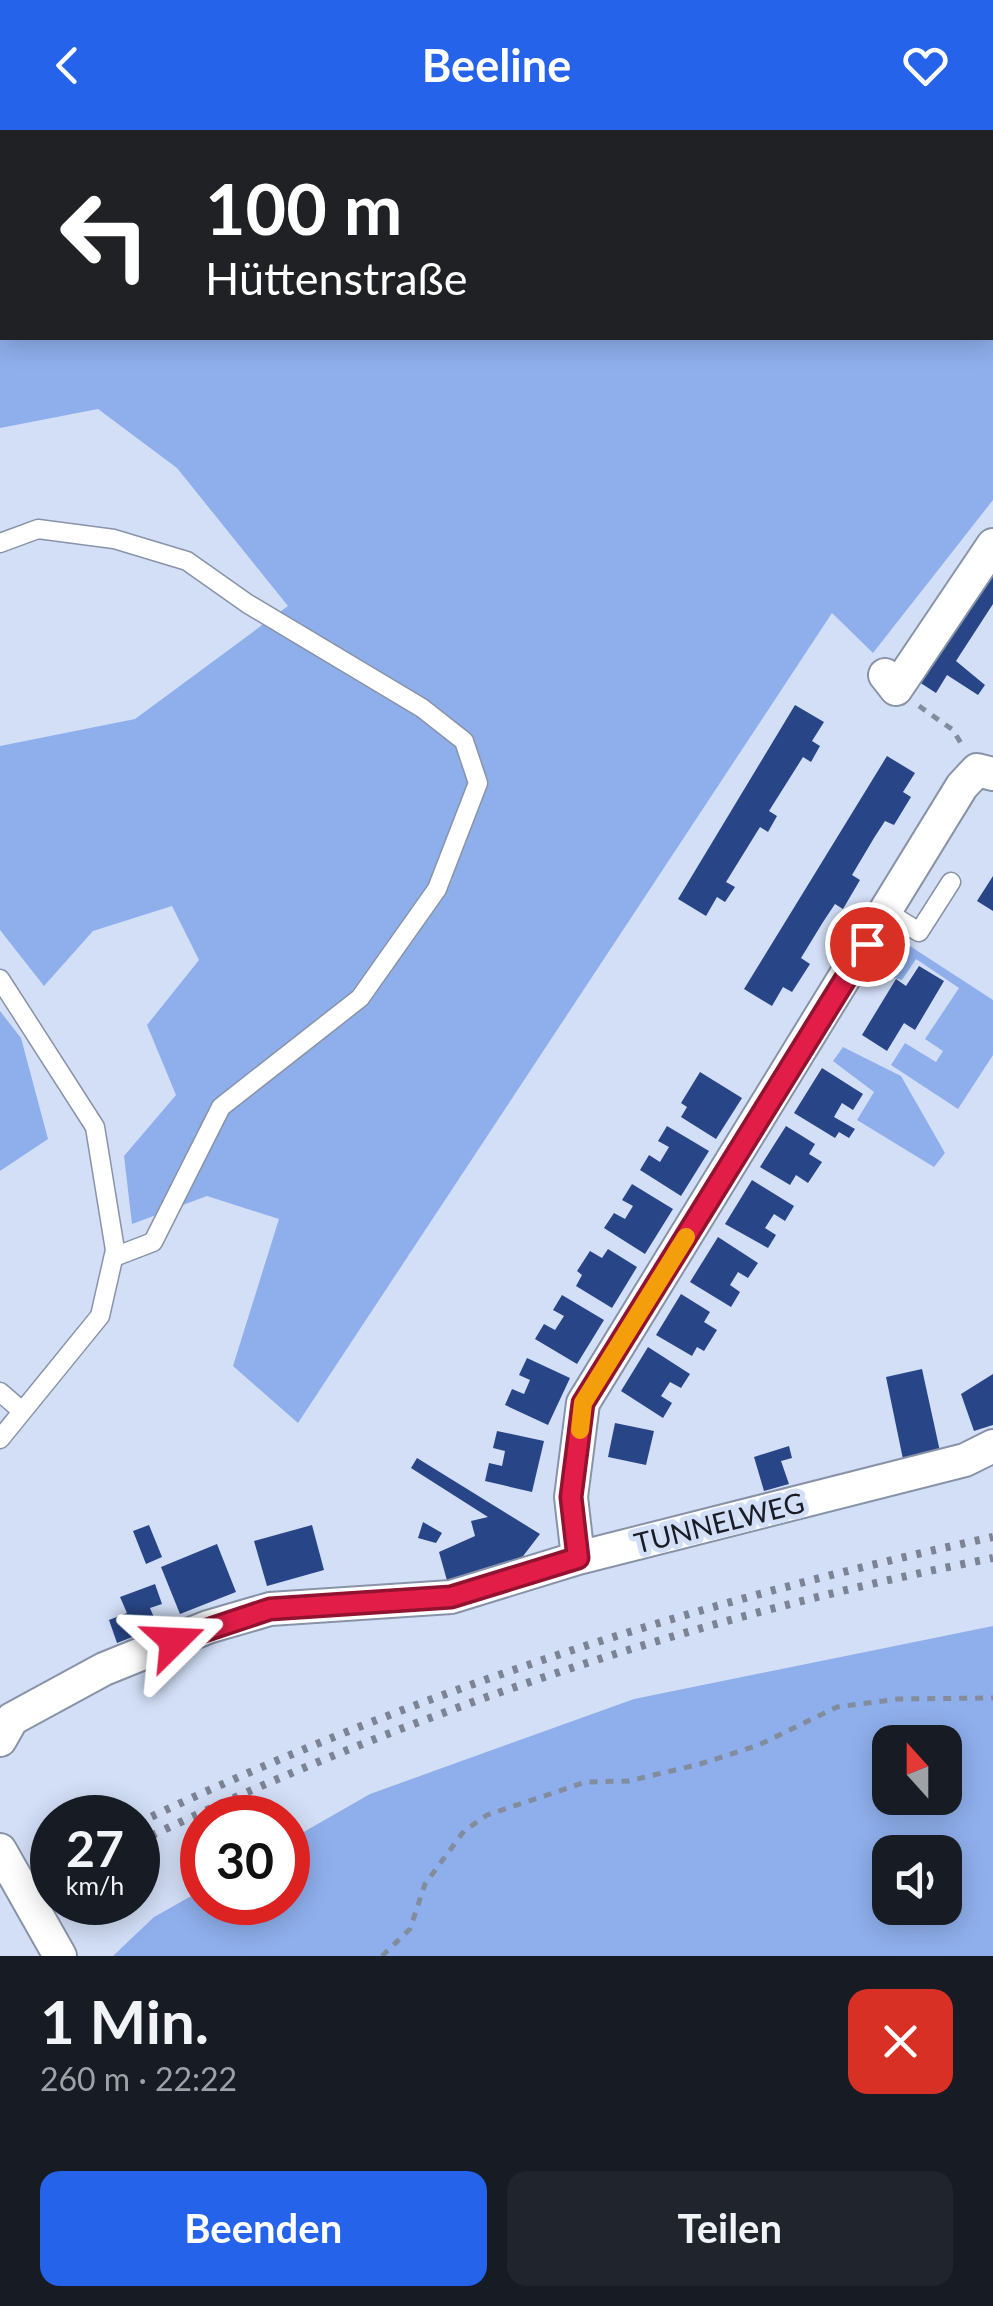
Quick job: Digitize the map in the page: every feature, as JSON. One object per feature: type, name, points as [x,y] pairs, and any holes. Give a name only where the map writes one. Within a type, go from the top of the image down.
[{"type":"street","points":[[890,682],[993,545]]},
{"type":"street","points":[[578,1558],[571,1497],[583,1403],[887,912],[985,772]]},
{"type":"street","name":"TUNNELWEG","points":[[6,1730],[104,1670],[208,1627],[270,1609],[451,1597],[578,1558],[966,1460],[993,1446]]},
{"type":"street","points":[[0,1850],[60,1956]]},
{"type":"lane","points":[[0,543],[38,529],[114,539],[188,561],[248,604],[422,708],[464,741],[478,782],[437,889],[360,998],[221,1108],[152,1242],[114,1258]]},
{"type":"lane","points":[[887,912],[919,932],[950,882]]},
{"type":"lane","points":[[0,979],[95,1126],[114,1258],[100,1316],[0,1439]]},
{"type":"lane","points":[[0,1392],[22,1411]]},
{"type":"path","points":[[890,682],[953,730],[985,772]]},
{"type":"path","points":[[382,1956],[410,1929],[425,1884],[464,1831],[487,1815],[586,1782],[629,1781],[700,1764],[759,1745],[837,1706],[993,1698]]},
{"type":"shaded area","points":[[0,340],[993,340],[993,500],[873,653],[832,613],[298,1423],[233,1366],[279,1219],[207,1196],[132,1224],[124,1156],[176,1095],[147,1025],[199,960],[172,906],[93,931],[44,986],[0,930],[0,746],[135,719],[288,606],[177,468],[98,409],[0,428]]},
{"type":"shaded area","points":[[896,937],[993,1000],[993,1055],[958,1109],[891,1065],[905,1043],[936,1062],[943,1051],[925,1039],[959,988],[916,959],[902,980],[873,972]]},
{"type":"shaded area","points":[[0,1011],[21,1038],[48,1139],[0,1171]]},
{"type":"shaded area","points":[[843,1047],[901,1076],[945,1153],[934,1167],[857,1120],[874,1092],[833,1061]]},
{"type":"shaded area","points":[[993,1626],[993,1956],[113,1956],[146,1925],[160,1925],[160,1914],[180,1902],[180,1925],[310,1925],[310,1828],[370,1794],[634,1699]]},
{"type":"building","points":[[993,561],[993,604],[956,661],[985,685],[978,695],[947,675],[936,693],[916,680]]},
{"type":"building","points":[[795,705],[824,722],[812,741],[820,746],[811,762],[803,757],[769,811],[777,816],[768,832],[760,827],[726,882],[735,887],[725,902],[717,897],[706,916],[678,899]]},
{"type":"building","points":[[887,756],[915,773],[903,792],[911,797],[894,825],[885,821],[874,838],[852,875],[860,880],[843,909],[835,904],[801,958],[810,964],[792,992],[783,987],[772,1006],[744,989]]},
{"type":"building","points":[[993,876],[993,911],[977,901]]},
{"type":"building","points":[[919,966],[944,981],[915,1030],[904,1023],[887,1051],[862,1035],[896,979],[906,986]]},
{"type":"building","points":[[822,1068],[863,1094],[853,1110],[842,1103],[834,1117],[855,1129],[849,1138],[839,1132],[835,1138],[794,1113]]},
{"type":"building","points":[[700,1072],[742,1098],[716,1139],[681,1117],[687,1107],[681,1103]]},
{"type":"building","points":[[667,1126],[709,1151],[681,1196],[640,1170],[649,1155],[660,1162],[669,1147],[658,1141]]},
{"type":"building","points":[[786,1126],[815,1144],[809,1154],[822,1162],[808,1183],[796,1175],[790,1185],[760,1167]]},
{"type":"building","points":[[752,1180],[794,1206],[785,1221],[774,1214],[765,1228],[776,1235],[768,1248],[725,1224]]},
{"type":"building","points":[[632,1184],[673,1209],[645,1254],[604,1228],[614,1213],[625,1219],[633,1206],[622,1200]]},
{"type":"building","points":[[718,1237],[758,1263],[748,1278],[738,1272],[730,1285],[740,1292],[731,1307],[690,1282]]},
{"type":"building","points":[[608,1249],[637,1267],[612,1308],[576,1286],[582,1275],[577,1271],[590,1251],[602,1258]]},
{"type":"building","points":[[681,1294],[710,1312],[704,1322],[717,1330],[704,1351],[697,1347],[692,1356],[656,1335]]},
{"type":"building","points":[[562,1295],[604,1320],[577,1364],[535,1339],[544,1324],[555,1330],[564,1316],[553,1310]]},
{"type":"building","points":[[648,1347],[690,1374],[681,1388],[670,1382],[661,1396],[672,1403],[663,1418],[621,1391]]},
{"type":"building","points":[[527,1358],[570,1378],[548,1425],[505,1405],[512,1389],[524,1394],[530,1380],[519,1375]]},
{"type":"building","points":[[922,1369],[941,1456],[904,1464],[886,1377]]},
{"type":"building","points":[[993,1374],[993,1425],[974,1431],[961,1394]]},
{"type":"building","points":[[615,1423],[654,1431],[646,1465],[608,1457]]},
{"type":"building","points":[[497,1431],[544,1441],[532,1492],[485,1481],[489,1463],[502,1466],[505,1451],[493,1448]]},
{"type":"building","points":[[789,1446],[792,1458],[781,1461],[789,1484],[764,1491],[754,1457]]},
{"type":"building","points":[[417,1458],[540,1534],[517,1564],[448,1584],[439,1552],[475,1536],[471,1521],[488,1517],[411,1468]]},
{"type":"building","points":[[423,1522],[442,1533],[436,1543],[418,1538]]},
{"type":"building","points":[[149,1525],[162,1557],[146,1564],[133,1531]]},
{"type":"building","points":[[312,1525],[324,1570],[267,1586],[254,1541]]},
{"type":"building","points":[[217,1544],[236,1592],[180,1614],[161,1567]]},
{"type":"building","points":[[155,1584],[162,1604],[150,1608],[158,1627],[117,1643],[109,1620],[127,1613],[120,1597]]},
{"type":"railway","points":[[160,1813],[345,1732],[557,1655],[773,1590],[993,1537]]},
{"type":"railway","points":[[160,1832],[345,1751],[556,1673],[772,1609],[993,1558]]},
{"type":"slow traffic","points":[[580,1430],[583,1403],[686,1237]]},
{"type":"route","points":[[174,1641],[270,1609],[451,1597],[578,1558],[571,1497],[583,1403],[867,944]]}]
